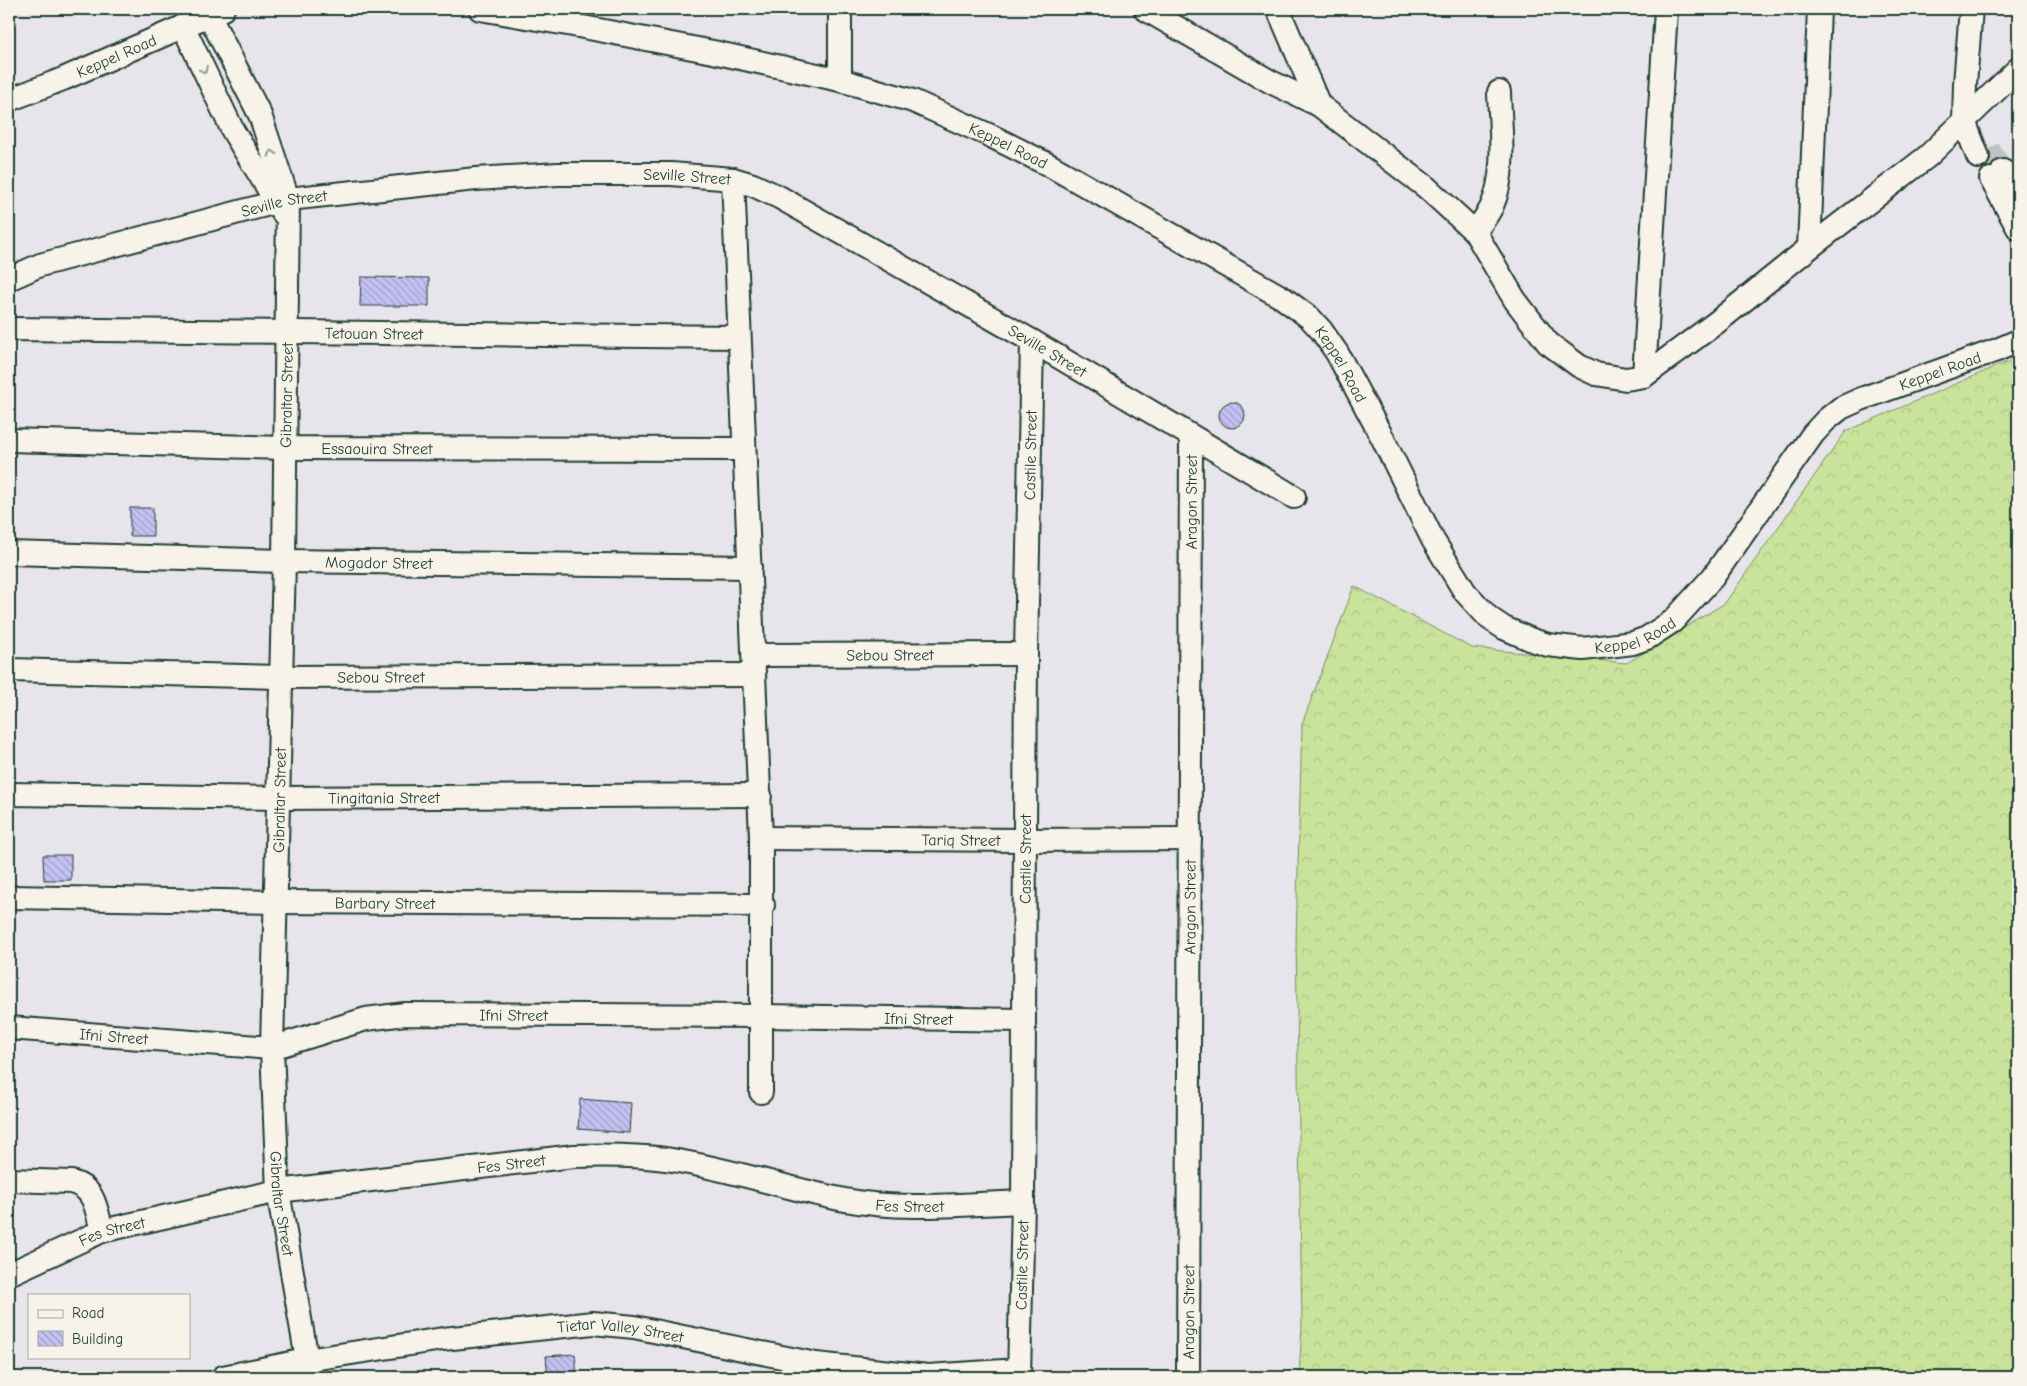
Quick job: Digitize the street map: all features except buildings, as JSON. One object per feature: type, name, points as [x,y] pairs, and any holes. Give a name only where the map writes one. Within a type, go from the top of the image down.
[{"type":"street","name":"Keppel Road","points":[[480,9],[620,34],[840,80],[913,101],[991,136],[1051,166],[1187,242],[1298,308],[1321,330],[1337,353],[1381,435],[1433,540],[1465,592],[1490,618],[1504,628],[1548,645],[1583,648],[1617,646],[1633,643],[1659,631],[1690,605],[1713,577],[1801,452],[1826,420],[1841,408],[1861,399],[2018,341]]},
{"type":"street","points":[[840,9],[840,80]]},
{"type":"street","points":[[1145,9],[1263,78],[1319,104],[1426,187],[1475,232],[1515,300],[1555,350],[1579,366],[1596,374],[1626,379],[1644,376],[1717,322],[1928,156],[2018,69]]},
{"type":"street","points":[[1278,9],[1319,104]]},
{"type":"street","points":[[1644,376],[1666,9]]},
{"type":"street","points":[[1809,248],[1819,9]]},
{"type":"street","points":[[1970,9],[1965,84],[1970,116],[1984,153]]},
{"type":"street","name":"Keppel Road","points":[[9,100],[64,79],[216,12]]},
{"type":"street","points":[[216,12],[260,115],[284,207]]},
{"type":"street","points":[[183,26],[233,131],[284,207]]},
{"type":"street","points":[[1475,232],[1492,207],[1499,184],[1499,92]]},
{"type":"street","name":"Seville Street","points":[[9,278],[40,265],[284,207],[517,176],[623,173],[733,179],[754,185],[779,197],[1032,341],[1294,497]]},
{"type":"street","points":[[2018,194],[1997,175],[2018,228]]},
{"type":"street","points":[[733,179],[743,449],[762,838],[761,1092]]},
{"type":"street","name":"Gibraltar Street","points":[[284,207],[287,332],[286,448],[280,798],[272,1048],[278,1191],[308,1369]]},
{"type":"street","name":"Tetouan Street","points":[[9,329],[739,337]]},
{"type":"street","name":"Castile Street","points":[[1019,1374],[1023,1202],[1026,654],[1032,341]]},
{"type":"street","name":"Aragon Street","points":[[1188,1377],[1191,436]]},
{"type":"street","name":"Essaouira Street","points":[[9,440],[286,448],[743,449]]},
{"type":"street","name":"Mogador Street","points":[[9,553],[284,561],[750,567]]},
{"type":"street","name":"Sebou Street","points":[[9,670],[281,677],[754,665],[1026,654]]},
{"type":"street","name":"Tingitania Street","points":[[9,794],[280,798],[760,795]]},
{"type":"street","name":"Tariq Street","points":[[762,838],[1190,839]]},
{"type":"street","name":"Barbary Street","points":[[9,897],[277,902],[763,905]]},
{"type":"street","name":"Ifni Street","points":[[9,1028],[272,1048],[366,1019],[405,1014],[1024,1020]]},
{"type":"street","name":"Fes Street","points":[[9,1274],[102,1231],[278,1191],[574,1156],[609,1155],[656,1158],[690,1163],[864,1203],[912,1205],[1023,1202]]},
{"type":"street","points":[[9,1180],[71,1182],[79,1184],[90,1192],[102,1231]]},
{"type":"street","name":"Tietar Valley Street","points":[[224,1377],[308,1369],[443,1339],[593,1323],[634,1327],[816,1364],[928,1376],[1019,1374]]},
{"type":"green space","points":[[2018,357],[2018,1377],[1299,1377],[1302,1326],[1296,940],[1302,724],[1354,586],[1472,648],[1627,663],[1725,603],[1846,431]]},
{"type":"tunnel","points":[[1989,149],[2003,171]]}]
